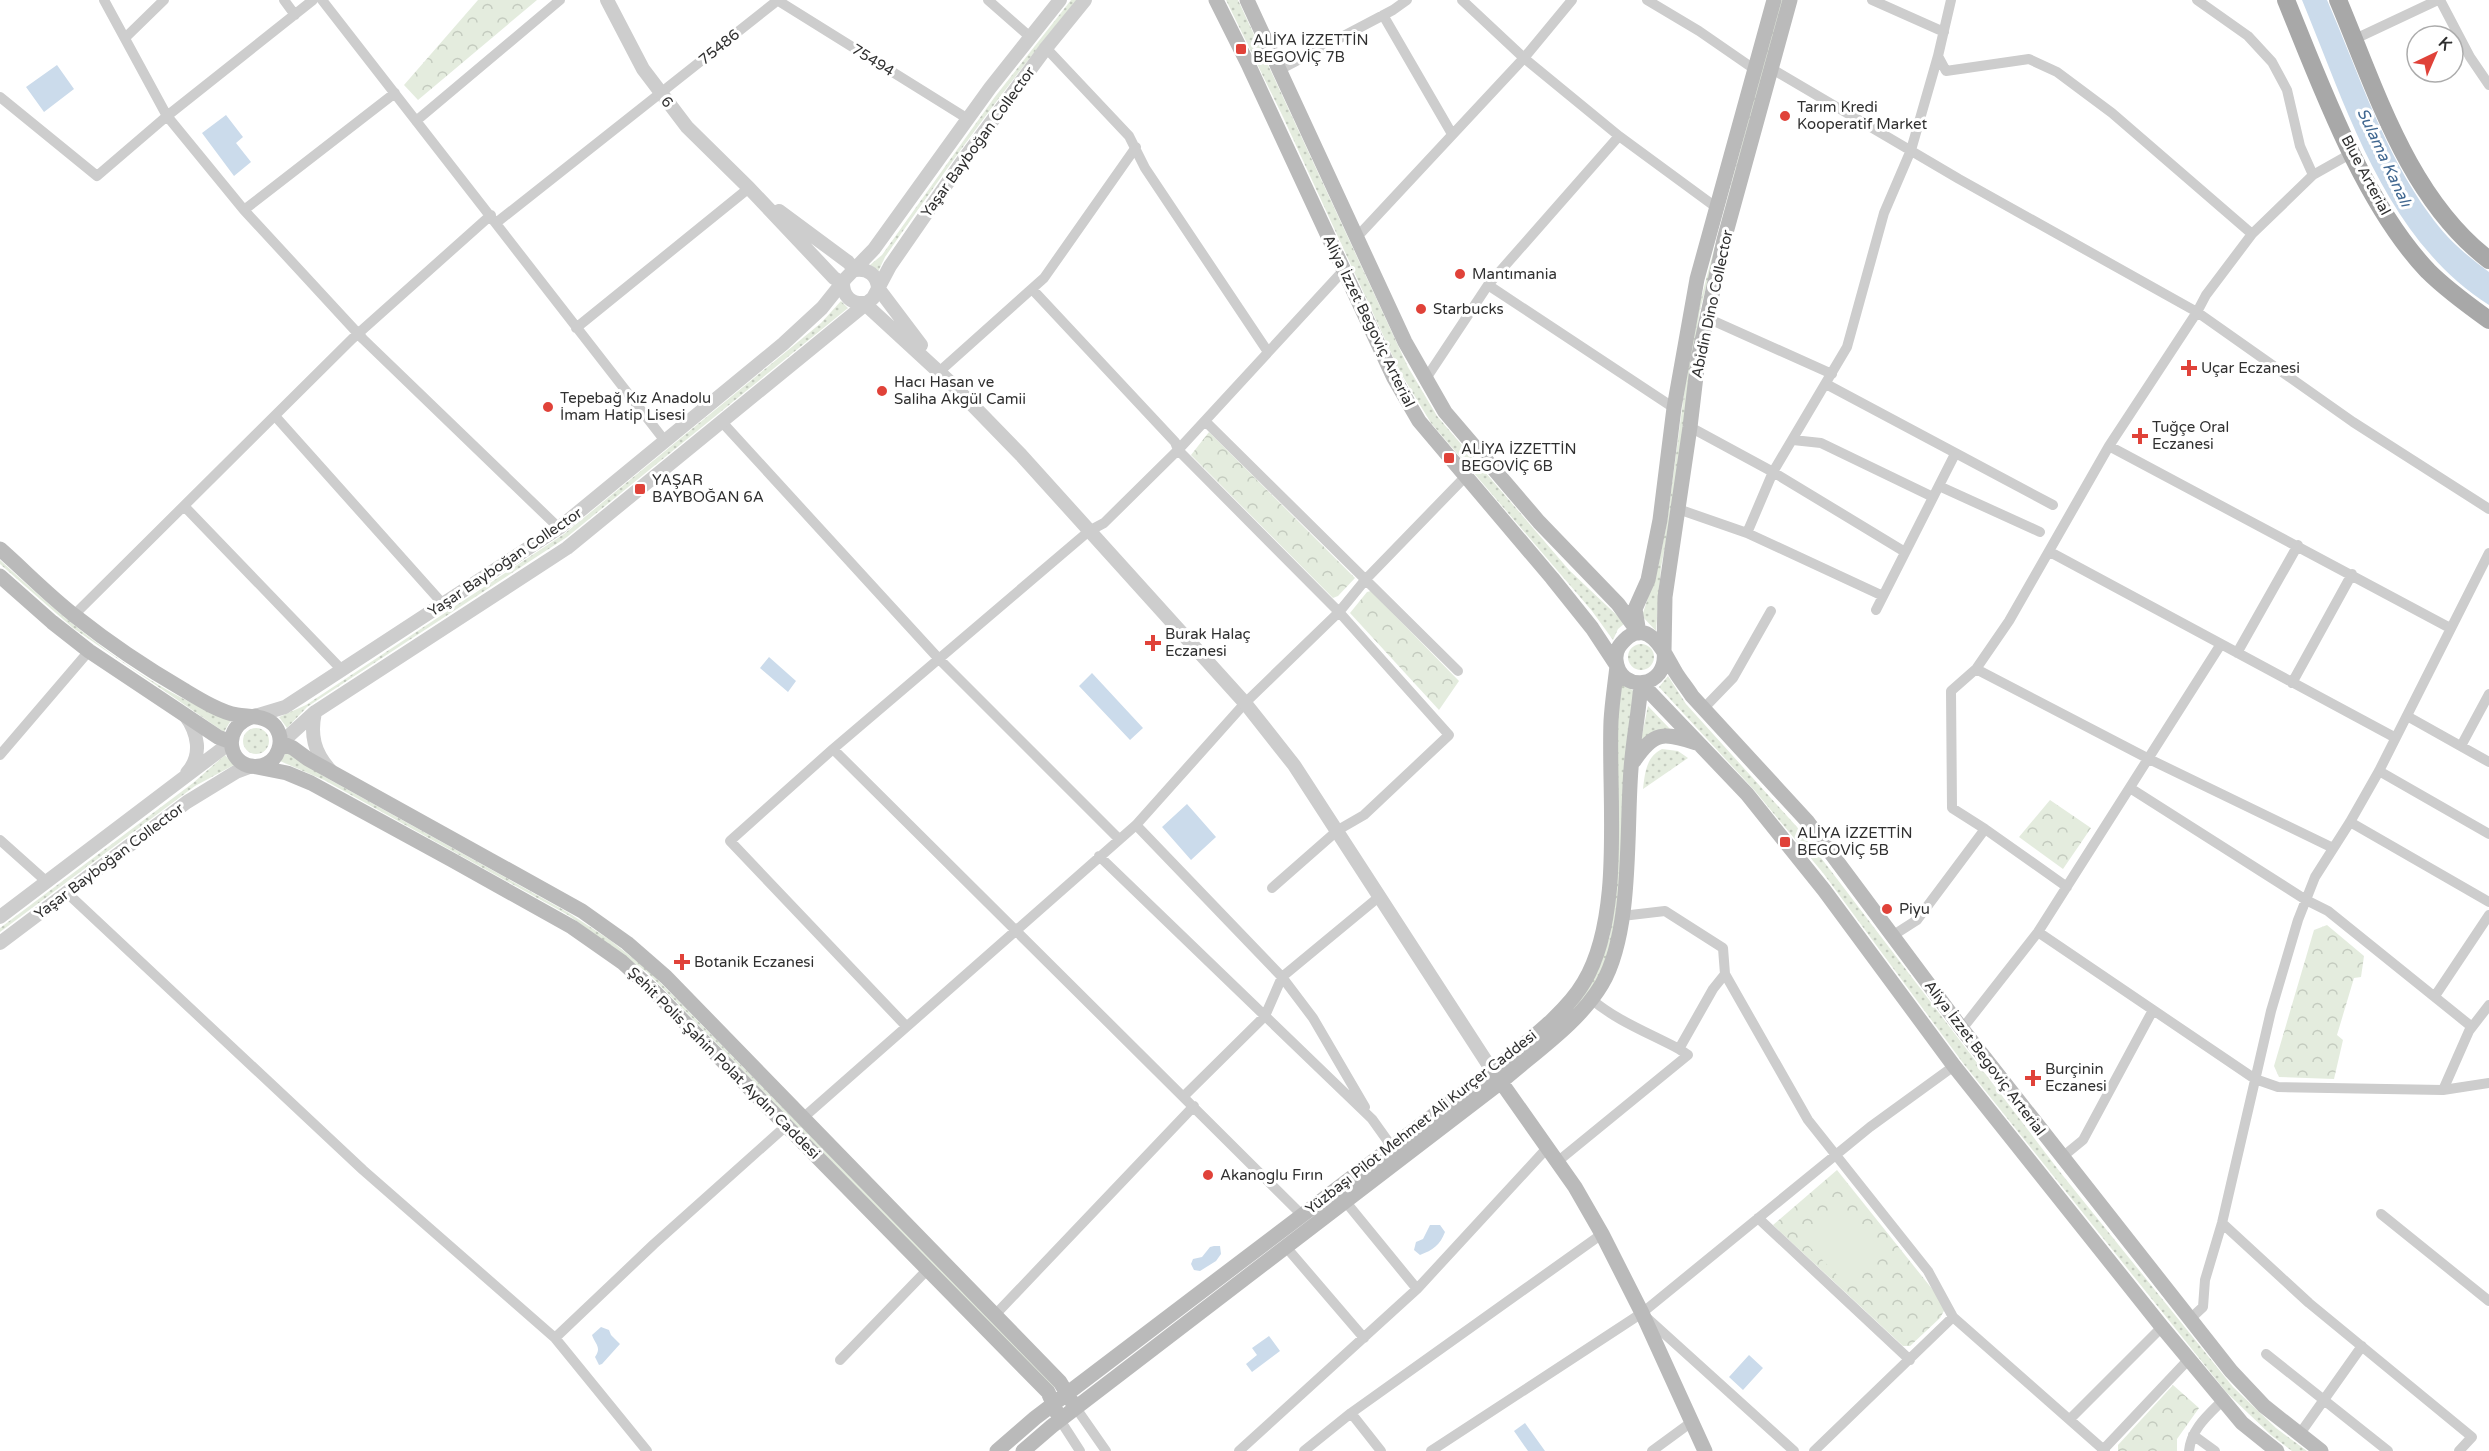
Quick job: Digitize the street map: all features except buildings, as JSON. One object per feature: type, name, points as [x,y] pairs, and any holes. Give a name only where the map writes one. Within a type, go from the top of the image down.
[{"type":"main road","name":"Aliya İzzet Begoviç Arterial","points":[[1216,0],[1394,378],[1419,421],[1592,628],[1617,666]]},
{"type":"main road","name":"Aliya İzzet Begoviç Arterial","points":[[1246,0],[1405,342],[1425,380],[1445,412],[1539,522],[1618,604],[1638,633]]},
{"type":"main road","name":"Abidin Dino Collector","points":[[1638,633],[1635,609],[1648,580],[1656,540],[1674,408],[1697,279],[1774,0]]},
{"type":"main road","name":"Abidin Dino Collector","points":[[1664,651],[1665,597],[1698,359],[1725,240],[1790,0]]},
{"type":"main road","name":"Blue Arterial","points":[[2286,0],[2352,153],[2384,213],[2404,243],[2429,272],[2489,320]]},
{"type":"main road","points":[[2338,0],[2405,156],[2430,200],[2457,231],[2489,260]]},
{"type":"main road","points":[[0,549],[74,615],[185,691],[234,714],[255,717],[269,721],[275,726],[280,743],[275,757],[269,763],[252,766],[237,758],[231,742],[235,728],[240,722],[255,717]]},
{"type":"main road","points":[[0,576],[89,651],[218,737],[231,742]]},
{"type":"main road","points":[[1638,633],[1652,637],[1664,651],[1664,668],[1652,680],[1641,683],[1627,679],[1617,666],[1616,652],[1619,644],[1631,635],[1638,633]]},
{"type":"main road","name":"Aliya İzzet Begoviç Arterial","points":[[1664,651],[1678,677],[1704,708],[1807,821],[2061,1158],[2190,1319],[2264,1406],[2321,1451]]},
{"type":"main road","name":"Yüzbaşı Pilot Mehmet Ali Kurçer Caddesi","points":[[1023,1451],[1345,1201],[1496,1076],[1562,1010],[1583,984],[1597,957],[1604,930],[1609,886],[1611,720],[1617,666]]},
{"type":"main road","name":"Aliya İzzet Begoviç Arterial","points":[[1641,683],[1747,794],[1824,890],[1954,1066],[2162,1328],[2242,1423],[2277,1451]]},
{"type":"main road","name":"Yüzbaşı Pilot Mehmet Ali Kurçer Caddesi","points":[[997,1451],[1053,1404],[1392,1146],[1496,1076],[1570,1022],[1591,999],[1602,985],[1613,961],[1622,916],[1626,880],[1631,767],[1641,683]]},
{"type":"main road","points":[[1631,767],[1645,745],[1659,735],[1676,736],[1699,744]]},
{"type":"main road","name":"Şehit Polis Şahin Polat Aydın Caddesi","points":[[280,743],[293,747],[331,772],[582,911],[627,943],[666,977],[1060,1382],[1076,1408]]},
{"type":"main road","name":"Şehit Polis Şahin Polat Aydın Caddesi","points":[[252,766],[287,772],[335,795],[572,927],[622,962],[654,991],[1048,1392],[1060,1420]]},
{"type":"main road","points":[[1496,1076],[1548,1147],[1602,1234],[1693,1421],[1705,1451]]},
{"type":"street","points":[[104,0],[167,116],[244,210],[358,334],[559,528]]},
{"type":"street","points":[[125,38],[164,0]]},
{"type":"street","points":[[284,0],[295,15]]},
{"type":"street","points":[[0,97],[97,176],[167,116],[313,0]]},
{"type":"street","points":[[322,0],[665,441]]},
{"type":"street","points":[[416,121],[560,0]]},
{"type":"street","name":"6","points":[[607,0],[643,69],[661,94],[687,127],[749,188]]},
{"type":"street","name":"75486","points":[[74,615],[358,334],[493,219],[661,94],[778,0]]},
{"type":"street","name":"75494","points":[[778,0],[968,119]]},
{"type":"street","points":[[988,0],[1029,36]]},
{"type":"street","name":"Yaşar Bayboğan Collector","points":[[855,270],[876,246],[1029,36],[1060,0]]},
{"type":"street","name":"Yaşar Bayboğan Collector","points":[[878,288],[890,266],[964,159],[1046,48],[1085,0]]},
{"type":"street","points":[[1279,70],[1407,0]]},
{"type":"street","points":[[1462,0],[1524,58],[1619,136],[1717,208]]},
{"type":"street","points":[[1357,237],[1524,58],[1572,0]]},
{"type":"street","points":[[1647,0],[1699,31],[1755,69]]},
{"type":"street","points":[[1872,0],[1944,32]]},
{"type":"street","points":[[1747,533],[1773,472],[1847,347],[1884,213],[1911,150],[1938,56],[1951,0]]},
{"type":"street","points":[[2197,0],[2248,36],[2278,71],[2290,99],[2300,146],[2313,175]]},
{"type":"street","points":[[2355,39],[2439,0],[2470,57],[2489,85]]},
{"type":"street","points":[[1383,15],[1452,134]]},
{"type":"street","points":[[1046,48],[1129,136],[1145,168],[1268,352]]},
{"type":"street","points":[[1938,56],[1946,71],[2029,59],[2057,72],[2112,112],[2252,234]]},
{"type":"street","points":[[1772,69],[2197,312],[2353,422],[2489,509]]},
{"type":"street","points":[[244,210],[395,93]]},
{"type":"street","points":[[1425,380],[1488,285],[1619,136]]},
{"type":"street","points":[[940,371],[1044,278],[1136,147]]},
{"type":"street","points":[[2067,887],[1952,808],[1951,692],[1976,669],[2010,621],[2109,446],[2206,295],[2252,234],[2313,175],[2352,153]]},
{"type":"street","points":[[749,188],[848,262],[855,270]]},
{"type":"street","points":[[749,188],[834,278],[843,283]]},
{"type":"street","points":[[576,328],[749,188]]},
{"type":"street","points":[[878,288],[873,298],[859,304],[849,299],[843,289],[843,283],[849,273],[855,270],[866,270],[872,274],[878,288],[940,371]]},
{"type":"street","points":[[906,1026],[730,841],[833,749],[1089,531],[1104,524],[1178,450],[1343,271]]},
{"type":"street","name":"Yaşar Bayboğan Collector","points":[[255,717],[285,707],[559,528],[783,344],[822,308],[843,283]]},
{"type":"street","points":[[1488,285],[1674,408]]},
{"type":"street","points":[[1032,289],[1174,442],[1178,450],[1339,612],[1449,735],[1364,815],[1338,830],[1272,888]]},
{"type":"street","points":[[864,303],[940,371],[1089,531],[1245,704],[1294,765],[1338,830],[1496,1076]]},
{"type":"street","name":"Yaşar Bayboğan Collector","points":[[280,743],[315,712],[567,548],[864,303]]},
{"type":"street","points":[[1707,318],[1832,374]]},
{"type":"street","points":[[1826,384],[2053,505]]},
{"type":"street","points":[[275,416],[443,604]]},
{"type":"street","points":[[721,421],[939,659],[1119,839]]},
{"type":"street","points":[[1205,421],[1458,671]]},
{"type":"street","points":[[1690,427],[1773,472],[1905,552]]},
{"type":"street","points":[[1793,440],[1821,443],[1936,492],[2040,532]]},
{"type":"street","points":[[2109,446],[2450,628]]},
{"type":"street","points":[[1876,610],[1955,454]]},
{"type":"street","points":[[804,1117],[1015,929],[1136,825],[1245,704],[1339,612],[1366,579],[1465,477]]},
{"type":"street","points":[[185,507],[342,670]]},
{"type":"street","points":[[1678,509],[1747,533],[1883,596]]},
{"type":"street","points":[[2237,653],[2298,545]]},
{"type":"street","points":[[2049,552],[2394,737]]},
{"type":"street","points":[[2190,1319],[2203,1308],[2205,1280],[2222,1223],[2271,1011],[2306,900],[2315,878],[2379,771],[2394,737],[2407,716],[2488,556]]},
{"type":"street","points":[[2292,683],[2352,574]]},
{"type":"street","points":[[1704,708],[1733,678],[1771,611]]},
{"type":"street","points":[[1962,1029],[2038,932],[2221,644]]},
{"type":"street","points":[[0,755],[89,651]]},
{"type":"street","points":[[1976,669],[2149,759],[2333,848]]},
{"type":"street","points":[[2460,746],[2489,695]]},
{"type":"street","points":[[315,712],[312,732],[315,750],[331,772]]},
{"type":"street","points":[[173,788],[194,765],[198,747],[192,726],[183,713]]},
{"type":"street","points":[[2407,716],[2489,762]]},
{"type":"street","name":"Yaşar Bayboğan Collector","points":[[0,917],[173,788],[217,750],[231,742]]},
{"type":"street","points":[[833,749],[1302,1215]]},
{"type":"street","name":"Yaşar Bayboğan Collector","points":[[0,943],[187,802],[236,772],[252,766]]},
{"type":"street","points":[[2379,771],[2489,834]]},
{"type":"street","points":[[2130,788],[2306,900],[2328,911],[2472,1026]]},
{"type":"street","points":[[2350,822],[2489,902]]},
{"type":"street","points":[[1136,825],[1282,977],[1313,1018],[1372,1119],[1392,1146]]},
{"type":"street","points":[[1892,936],[1917,920],[1984,830]]},
{"type":"street","points":[[0,840],[47,882]]},
{"type":"street","points":[[1099,856],[1372,1119]]},
{"type":"street","points":[[66,892],[363,1170],[555,1338],[647,1451]]},
{"type":"street","points":[[1184,1096],[1265,1016],[1282,977],[1380,896]]},
{"type":"street","points":[[1622,916],[1665,911],[1723,948],[1725,974],[1808,1120],[1928,1271],[1953,1317],[2104,1450],[2188,1360]]},
{"type":"street","points":[[2435,996],[2489,915]]},
{"type":"street","points":[[2038,932],[2255,1080],[2278,1087],[2443,1090],[2489,1083]]},
{"type":"street","points":[[1679,1049],[1713,989],[1725,974]]},
{"type":"street","points":[[1557,1162],[1688,1055],[1640,1028],[1612,1016],[1591,999]]},
{"type":"street","points":[[2443,1090],[2472,1026],[2489,1005]]},
{"type":"street","points":[[2061,1158],[2083,1140],[2153,1010]]},
{"type":"street","points":[[1431,1451],[1642,1314],[1836,1155],[1954,1066]]},
{"type":"street","points":[[994,1316],[1194,1106]]},
{"type":"street","points":[[555,1338],[654,1244],[786,1126]]},
{"type":"street","points":[[1239,1451],[1417,1289],[1548,1147]]},
{"type":"street","points":[[1345,1201],[1417,1289]]},
{"type":"street","points":[[2381,1214],[2489,1300]]},
{"type":"street","points":[[1758,1218],[1910,1359]]},
{"type":"street","points":[[2222,1223],[2309,1303],[2472,1437],[2459,1451]]},
{"type":"street","points":[[1304,1451],[1351,1413],[1602,1234]]},
{"type":"street","points":[[1286,1247],[1364,1338]]},
{"type":"street","points":[[840,1360],[928,1269]]},
{"type":"street","points":[[1642,1314],[1794,1451]]},
{"type":"street","points":[[1814,1451],[1953,1317]]},
{"type":"street","points":[[2070,1419],[2162,1328]]},
{"type":"street","points":[[2299,1435],[2362,1346]]},
{"type":"street","points":[[2266,1354],[2388,1451]]},
{"type":"street","points":[[2189,1451],[2193,1435],[2201,1421],[2223,1401]]},
{"type":"street","points":[[1076,1408],[1106,1451]]},
{"type":"street","points":[[1351,1413],[1381,1451]]},
{"type":"street","points":[[1060,1420],[1080,1451]]},
{"type":"street","points":[[1652,1451],[1693,1421]]},
{"type":"street","points":[[2193,1435],[2215,1451]]},
{"type":"green space","points":[[478,0],[537,0],[418,100],[404,85]]},
{"type":"green space","points":[[1071,0],[1077,0],[978,126],[885,257],[878,272],[870,265],[882,255],[994,98]]},
{"type":"green space","points":[[1226,0],[1238,0],[1408,367],[1437,416],[1569,570],[1625,623],[1618,629],[1613,640],[1592,611],[1431,423],[1400,372],[1283,117]]},
{"type":"green space","points":[[1780,0],[1783,0],[1700,310],[1670,522],[1661,567],[1656,631],[1642,616],[1658,567],[1667,522],[1688,364],[1698,310]]},
{"type":"green space","points":[[841,301],[848,308],[567,537],[307,707],[287,728],[279,717],[306,705],[564,534],[821,323]]},
{"type":"green space","points":[[1209,432],[1355,578],[1338,596],[1333,598],[1191,455]]},
{"type":"green space","points":[[0,560],[52,607],[108,651],[167,690],[231,720],[224,732],[73,628],[0,564]]},
{"type":"green space","points":[[1371,591],[1459,681],[1439,710],[1350,613],[1367,592]]},
{"type":"green space","points":[[1641,644],[1650,648],[1654,657],[1650,666],[1641,670],[1632,666],[1628,657],[1632,648]]},
{"type":"green space","points":[[1668,676],[1686,704],[1797,827],[2060,1172],[2233,1387],[2276,1428],[2307,1451],[2292,1451],[2271,1435],[2227,1393],[1963,1063],[1823,873],[1755,791],[1659,687]]},
{"type":"green space","points":[[1622,682],[1637,694],[1625,769],[1614,931],[1600,974],[1586,995],[1563,1021],[1601,963],[1610,935],[1617,867],[1618,714]]},
{"type":"green space","points":[[1648,706],[1670,729],[1654,731],[1641,740]]},
{"type":"green space","points":[[256,728],[265,732],[269,741],[265,750],[256,754],[247,750],[243,741],[247,732]]},
{"type":"green space","points":[[1662,749],[1678,751],[1688,758],[1643,789],[1649,761]]},
{"type":"green space","points":[[287,752],[325,777],[569,913],[610,940],[649,971],[1055,1386],[1053,1389],[648,973],[568,915],[324,780],[280,761]]},
{"type":"green space","points":[[225,755],[234,765],[195,786],[0,932],[0,928],[193,783]]},
{"type":"green space","points":[[2050,800],[2091,828],[2063,869],[2019,837]]},
{"type":"green space","points":[[2327,925],[2364,956],[2361,977],[2354,978],[2337,1035],[2343,1040],[2334,1079],[2279,1077],[2274,1066],[2314,930]]},
{"type":"green space","points":[[1837,1170],[1941,1300],[1945,1309],[1940,1318],[1910,1346],[1903,1346],[1773,1225]]},
{"type":"green space","points":[[1837,1204],[1880,1247],[1845,1283],[1802,1239]]},
{"type":"green space","points":[[2173,1385],[2199,1408],[2177,1439],[2177,1451],[2118,1451],[2118,1445]]},
{"type":"water","name":"Sulama Kanalı","points":[[2302,0],[2327,0],[2385,138],[2414,191],[2450,239],[2489,272],[2489,305],[2453,277],[2422,245],[2396,208],[2373,168],[2354,127]]},
{"type":"water","points":[[57,65],[74,89],[44,112],[26,87]]},
{"type":"water","points":[[226,115],[243,137],[236,143],[251,162],[234,176],[202,133]]},
{"type":"water","points":[[769,657],[796,681],[788,692],[760,668]]},
{"type":"water","points":[[1092,673],[1143,728],[1130,740],[1079,686]]},
{"type":"water","points":[[1187,804],[1216,837],[1191,860],[1162,827]]},
{"type":"water","points":[[1430,1225],[1440,1225],[1445,1232],[1436,1247],[1420,1255],[1414,1250],[1416,1242],[1423,1239]]},
{"type":"water","points":[[1220,1246],[1221,1254],[1216,1261],[1200,1271],[1194,1270],[1191,1264],[1193,1259],[1202,1257],[1210,1247]]},
{"type":"water","points":[[601,1327],[609,1330],[620,1344],[599,1365],[595,1357],[598,1348],[592,1335]]},
{"type":"water","points":[[1269,1336],[1280,1351],[1252,1372],[1246,1364],[1257,1355],[1252,1348]]},
{"type":"water","points":[[1749,1355],[1763,1368],[1743,1390],[1729,1377]]},
{"type":"water","points":[[1525,1423],[1545,1451],[1528,1451],[1514,1431]]},
{"type":"place","name":"ALİYA İZZETTİN BEGOVİÇ 7B","points":[[1241,49]]},
{"type":"place","name":"Tarım Kredi Kooperatif Market","points":[[1785,116]]},
{"type":"place","name":"Mantımania","points":[[1460,274]]},
{"type":"place","name":"Starbucks","points":[[1421,309]]},
{"type":"place","name":"Uçar Eczanesi","points":[[2189,368]]},
{"type":"place","name":"Hacı Hasan ve Saliha Akgül Camii","points":[[882,391]]},
{"type":"place","name":"Tepebağ Kız Anadolu İmam Hatip Lisesi","points":[[548,407]]},
{"type":"place","name":"Tuğçe Oral Eczanesi","points":[[2140,436]]},
{"type":"place","name":"ALİYA İZZETTİN BEGOVİÇ 6B","points":[[1449,458]]},
{"type":"place","name":"YAŞAR BAYBOĞAN 6A","points":[[640,489]]},
{"type":"place","name":"Burak Halaç Eczanesi","points":[[1153,643]]},
{"type":"place","name":"ALİYA İZZETTİN BEGOVİÇ 5B","points":[[1785,842]]},
{"type":"place","name":"Piyu","points":[[1887,909]]},
{"type":"place","name":"Botanik Eczanesi","points":[[682,962]]},
{"type":"place","name":"Burçinin Eczanesi","points":[[2033,1078]]},
{"type":"place","name":"Akanoglu Fırın","points":[[1208,1175]]}]
